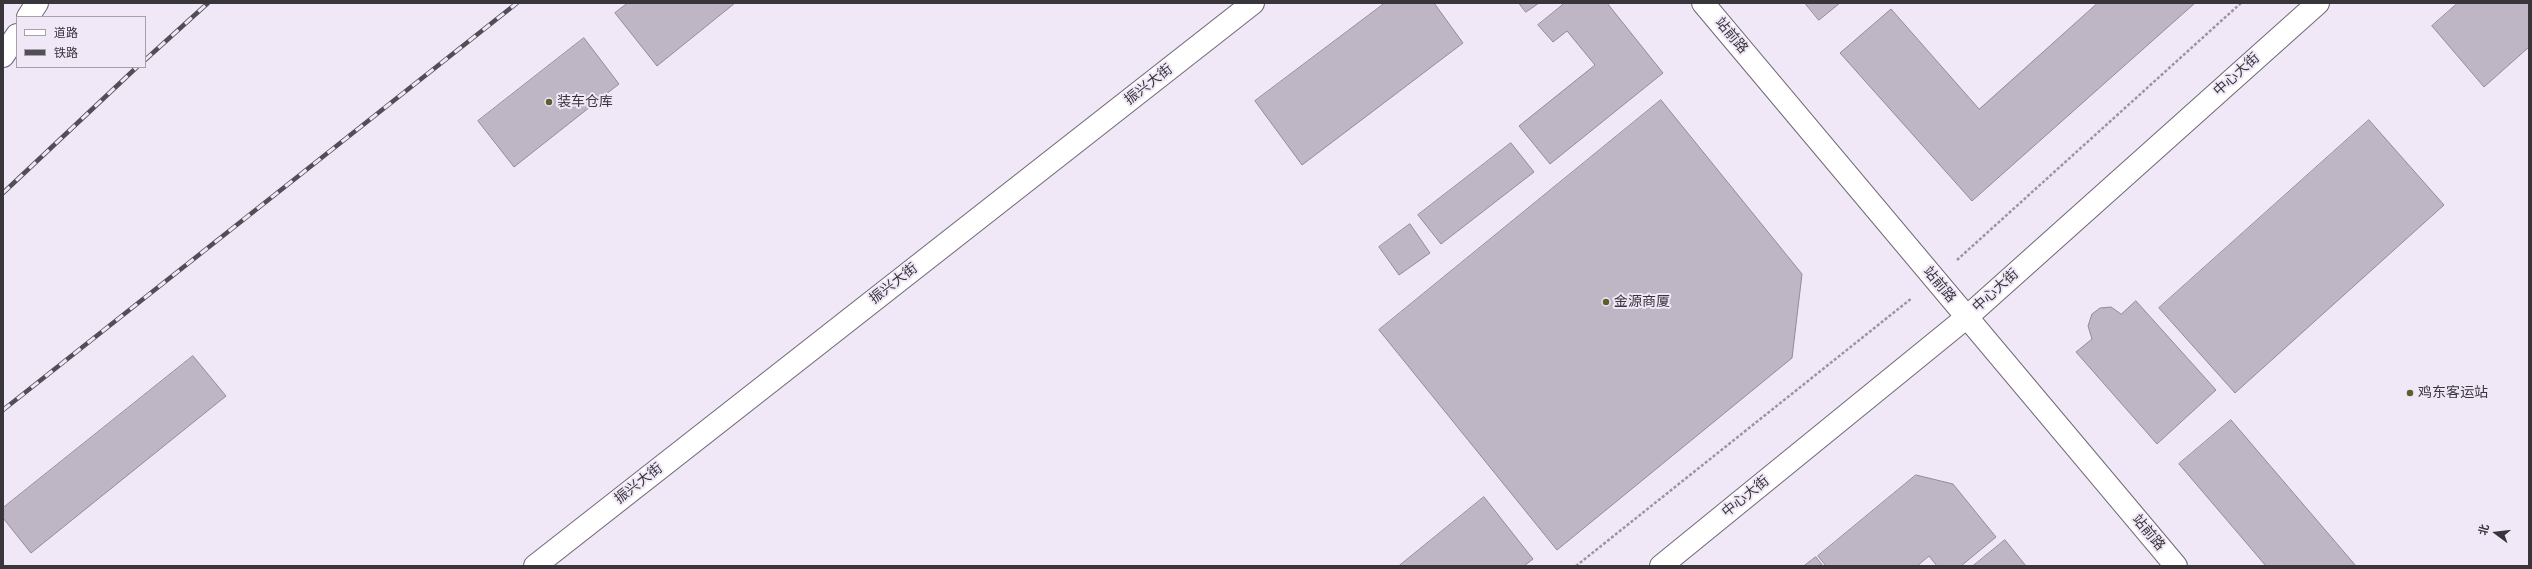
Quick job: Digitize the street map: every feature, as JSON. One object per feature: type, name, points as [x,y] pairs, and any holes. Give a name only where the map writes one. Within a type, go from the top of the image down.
[{"type":"street","points":[[29,16],[37,3]]},
{"type":"street","name":"振兴大街","points":[[535,566],[1253,3]]},
{"type":"street","name":"站前路","points":[[1703,3],[2176,566]]},
{"type":"street","name":"中心大街","points":[[1661,566],[1967,317],[2318,3]]},
{"type":"street","points":[[3,56],[16,36]]},
{"type":"building","points":[[628,3],[735,3],[657,66],[615,13]]},
{"type":"building","points":[[1385,3],[1434,3],[1463,43],[1302,165],[1255,101]]},
{"type":"building","points":[[1519,3],[1539,3],[1526,12]]},
{"type":"building","points":[[1565,3],[1607,3],[1663,73],[1550,164],[1519,126],[1595,65],[1567,31],[1553,42],[1538,25]]},
{"type":"building","points":[[1805,3],[1840,3],[1819,20]]},
{"type":"building","points":[[2098,3],[2195,3],[1972,201],[1840,53],[1891,9],[1979,109]]},
{"type":"building","points":[[2458,3],[2529,3],[2529,47],[2484,87],[2432,26]]},
{"type":"building","name":"装车仓库","points":[[584,38],[619,84],[514,167],[478,121]]},
{"type":"building","name":"金源商厦","points":[[1661,100],[1802,274],[1792,358],[1557,550],[1379,330]]},
{"type":"building","points":[[2369,120],[2444,205],[2235,393],[2159,308]]},
{"type":"building","points":[[1511,143],[1534,172],[1441,244],[1418,215]]},
{"type":"building","points":[[1410,224],[1430,253],[1399,275],[1379,247]]},
{"type":"building","points":[[2136,301],[2216,390],[2157,444],[2076,352],[2092,339],[2088,326],[2092,314],[2100,308],[2111,307],[2121,314]]},
{"type":"building","points":[[193,356],[226,396],[31,553],[3,518],[3,508]]},
{"type":"building","points":[[2231,420],[2356,566],[2266,566],[2179,464]]},
{"type":"building","points":[[1916,475],[1953,484],[1996,537],[1961,566],[1937,566],[1929,556],[1917,566],[1826,566],[1818,556]]},
{"type":"building","points":[[1484,497],[1533,559],[1524,566],[1399,566]]},
{"type":"building","points":[[2005,540],[2026,566],[1973,566]]},
{"type":"building","points":[[1816,557],[1823,566],[1804,566]]},
{"type":"railway","points":[[146,59],[208,3]]},
{"type":"railway","points":[[3,410],[517,3]]},
{"type":"railway","points":[[3,193],[136,68]]},
{"type":"place","name":"装车仓库","points":[[549,102]]},
{"type":"place","name":"金源商厦","points":[[1606,302]]},
{"type":"place","name":"鸡东客运站","points":[[2410,393]]}]
